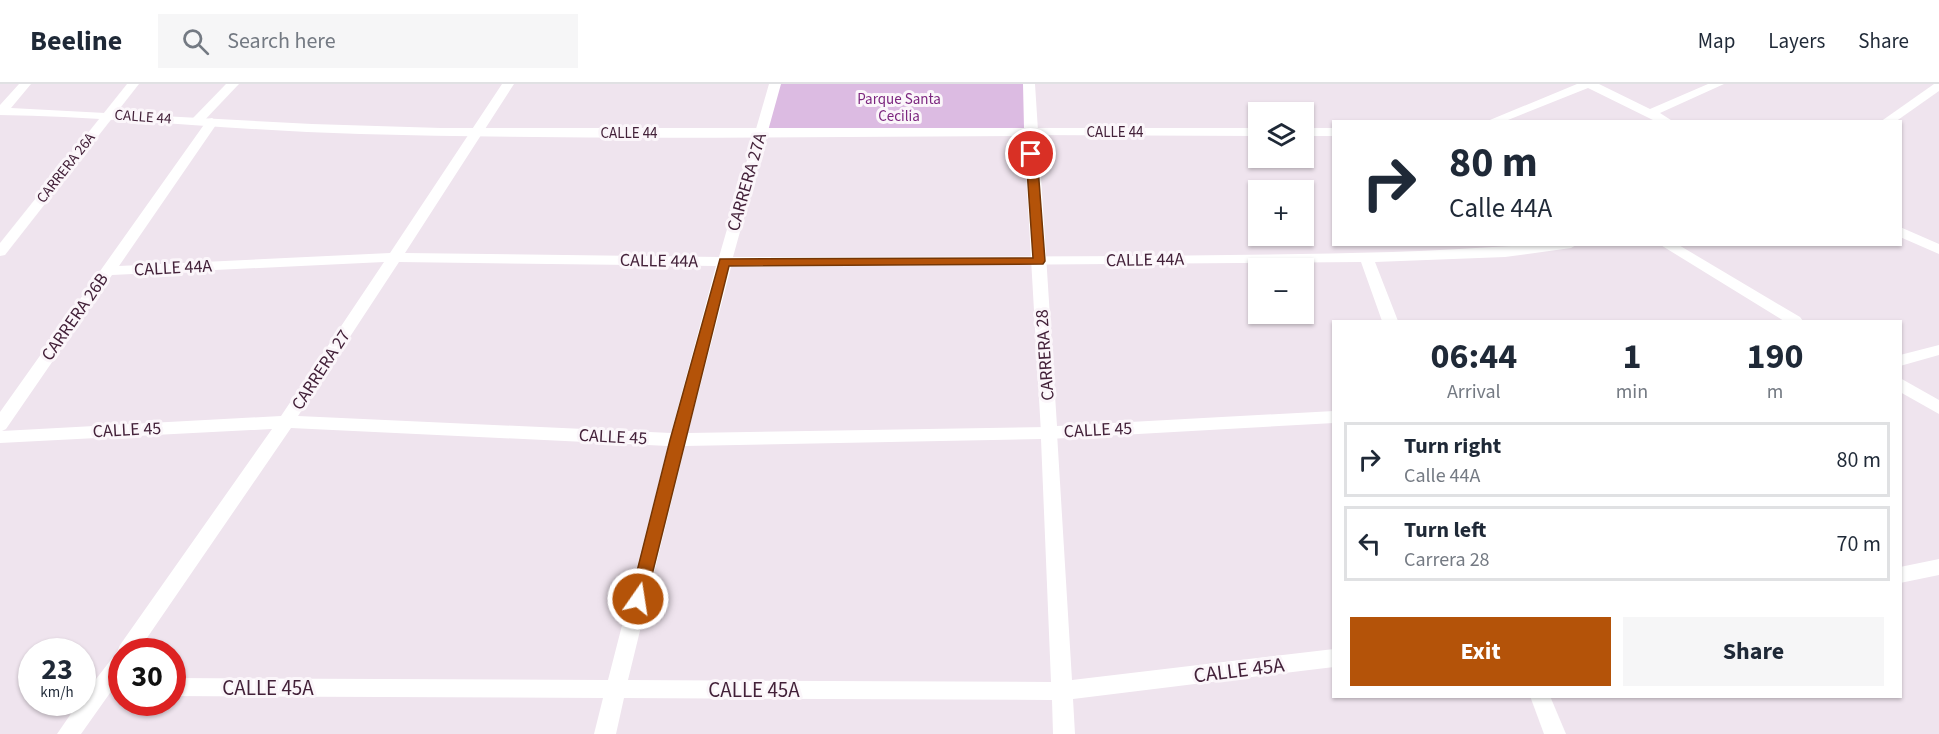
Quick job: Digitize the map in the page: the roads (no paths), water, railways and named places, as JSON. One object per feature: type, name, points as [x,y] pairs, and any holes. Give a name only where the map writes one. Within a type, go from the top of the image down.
[{"type":"street","points":[[0,111],[25,84]]},
{"type":"street","name":"CARRERA 26A","points":[[0,252],[133,84]]},
{"type":"street","name":"CARRERA 26B","points":[[0,425],[107,271],[204,122],[233,84]]},
{"type":"street","name":"CARRERA 27","points":[[136,638],[286,422],[508,84]]},
{"type":"street","name":"CARRERA 27A","points":[[605,734],[677,440],[724,262],[775,84]]},
{"type":"street","name":"CARRERA 28","points":[[1029,84],[1064,734]]},
{"type":"street","points":[[1496,120],[1589,84],[1664,120]]},
{"type":"street","points":[[1651,113],[1718,84]]},
{"type":"street","points":[[1889,120],[1939,86]]},
{"type":"street","name":"CALLE 44","points":[[0,111],[108,114],[204,122],[355,129],[477,132],[1248,132]]},
{"type":"street","points":[[1314,132],[1332,132]]},
{"type":"street","points":[[1902,232],[1939,250]]},
{"type":"street","name":"CALLE 44A","points":[[107,271],[395,257],[724,262],[1039,261],[1505,253],[1556,246]]},
{"type":"street","points":[[1669,246],[1793,320]]},
{"type":"street","points":[[1366,257],[1390,320]]},
{"type":"street","points":[[1902,360],[1939,350]]},
{"type":"street","points":[[1902,385],[1939,408]]},
{"type":"street","name":"CALLE 45","points":[[0,437],[286,422],[677,440],[1049,433],[1332,417]]},
{"type":"street","points":[[1902,575],[1939,567]]},
{"type":"street","name":"CALLE 45A","points":[[186,687],[1062,691],[1332,658]]},
{"type":"street","points":[[68,734],[108,691]]},
{"type":"street","points":[[1541,698],[1555,734]]},
{"type":"park label","name":"Parque Santa Cecilia","points":[[899,108]]}]
